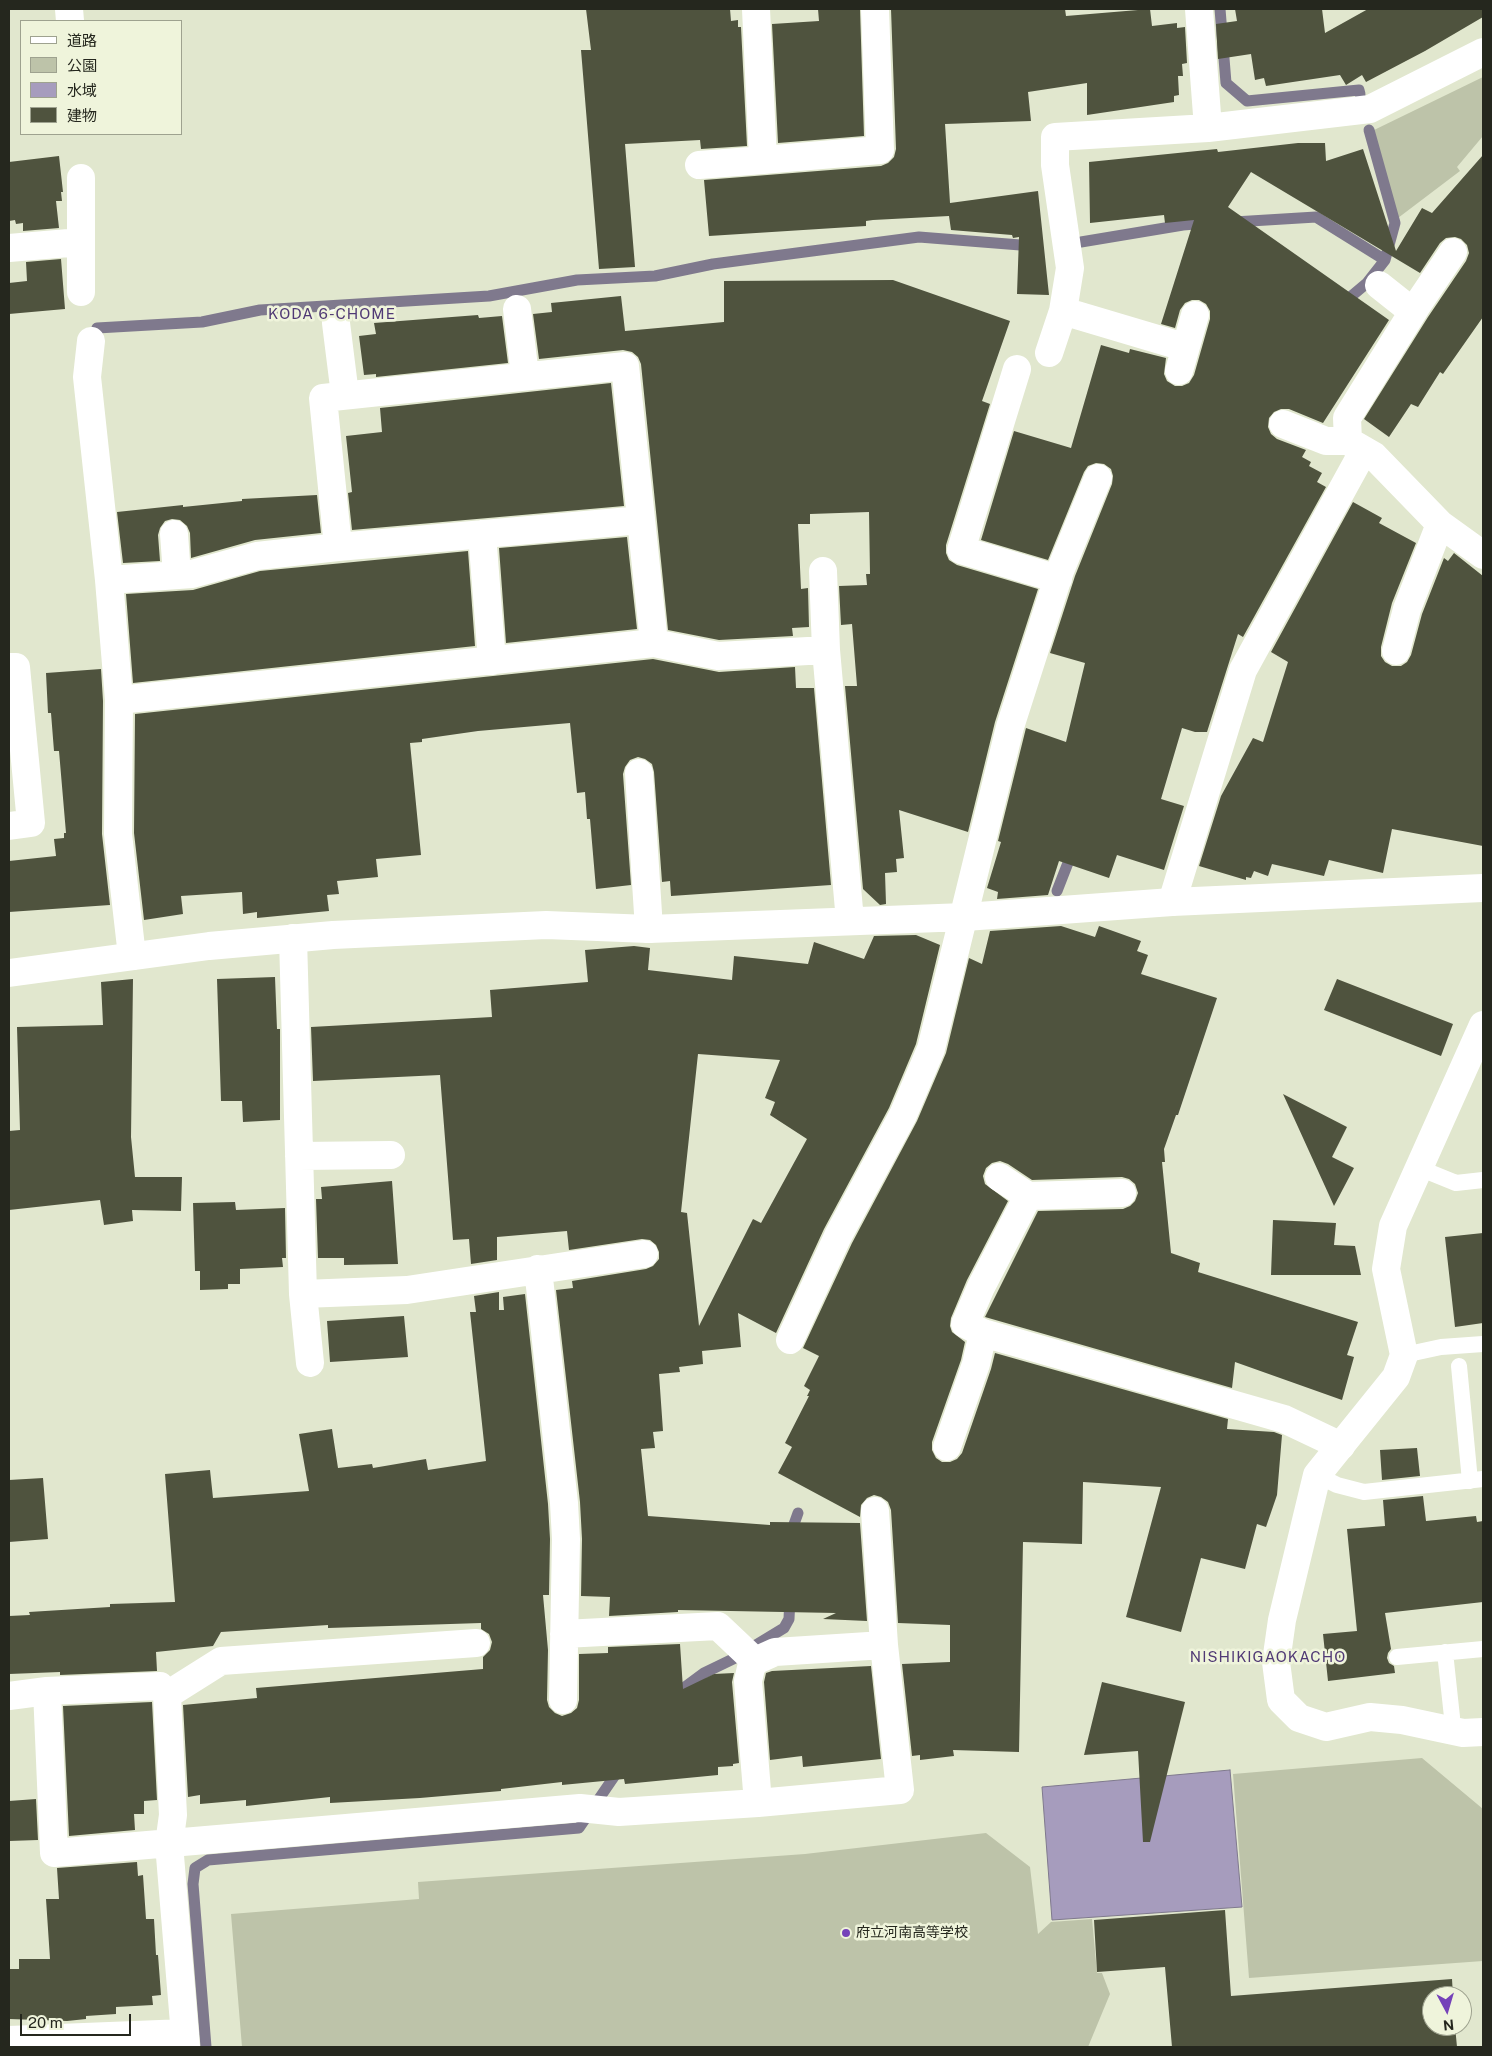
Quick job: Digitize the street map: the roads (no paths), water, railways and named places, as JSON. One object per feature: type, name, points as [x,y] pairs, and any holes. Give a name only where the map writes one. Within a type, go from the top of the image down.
[{"type":"street","points":[[756,9],[763,160]]},
{"type":"street","points":[[699,165],[880,150],[875,9]]},
{"type":"street","points":[[1199,9],[1208,128]]},
{"type":"street","points":[[1049,353],[1063,310],[1070,268],[1055,165],[1055,137],[1208,128],[1370,109],[1483,52]]},
{"type":"street","points":[[81,178],[82,292]]},
{"type":"street","points":[[9,248],[81,242]]},
{"type":"street","points":[[1172,902],[1243,670],[1356,446],[1347,418],[1453,252]]},
{"type":"street","points":[[1379,285],[1413,312]]},
{"type":"street","points":[[517,309],[524,376]]},
{"type":"street","points":[[1063,310],[1182,359],[1195,315]]},
{"type":"street","points":[[336,324],[345,395]]},
{"type":"street","points":[[91,340],[87,377],[109,580],[119,700],[118,834],[132,956]]},
{"type":"street","points":[[338,547],[322,398],[625,366],[654,643]]},
{"type":"street","points":[[1017,369],[962,550],[1058,579]]},
{"type":"street","points":[[1283,424],[1326,441],[1356,446],[1374,456],[1440,524],[1483,555]]},
{"type":"street","points":[[790,1340],[838,1236],[903,1114],[931,1050],[1010,727],[1058,579],[1098,478]]},
{"type":"street","points":[[109,580],[192,574],[257,556],[641,520]]},
{"type":"street","points":[[1396,651],[1407,609],[1440,524]]},
{"type":"street","points":[[174,534],[177,575]]},
{"type":"street","points":[[482,534],[492,661]]},
{"type":"street","points":[[823,571],[826,650],[850,921]]},
{"type":"street","points":[[119,700],[654,643],[718,656],[826,650]]},
{"type":"street","points":[[9,667],[16,666],[31,824],[9,826]]},
{"type":"street","points":[[639,773],[649,929]]},
{"type":"street","points":[[9,974],[132,956],[333,935],[546,925],[649,929],[964,917],[1172,902],[1483,888]]},
{"type":"street","points":[[293,938],[303,1294],[310,1363]]},
{"type":"street","points":[[1483,1025],[1393,1226],[1386,1270],[1404,1355],[1396,1376],[1318,1475],[1282,1620],[1276,1662],[1281,1700],[1299,1718],[1326,1727],[1370,1717],[1402,1720],[1464,1734],[1483,1732]]},
{"type":"street","points":[[299,1156],[391,1155]]},
{"type":"street","points":[[998,1177],[1028,1196],[1122,1193]]},
{"type":"street","points":[[1028,1196],[981,1286],[965,1324],[983,1333],[1284,1419],[1341,1446]]},
{"type":"street","points":[[303,1294],[407,1290],[644,1254]]},
{"type":"street","points":[[538,1269],[564,1503],[566,1539],[563,1700]]},
{"type":"street","points":[[947,1447],[976,1364],[983,1333]]},
{"type":"street","points":[[47,1691],[54,1853],[588,1809],[619,1812],[758,1803],[900,1790],[884,1645],[875,1511]]},
{"type":"street","points":[[564,1634],[718,1626],[748,1655],[751,1668],[748,1681],[758,1803]]},
{"type":"street","points":[[167,1695],[221,1661],[476,1643]]},
{"type":"street","points":[[748,1655],[884,1645]]},
{"type":"street","points":[[9,1696],[47,1691],[160,1686],[167,1695],[173,1815],[169,1844],[185,2040],[9,2040]]},
{"type":"lane","points":[[1419,1168],[1456,1183],[1483,1180]]},
{"type":"lane","points":[[1404,1355],[1441,1347],[1483,1344]]},
{"type":"lane","points":[[1318,1475],[1337,1485],[1364,1492],[1477,1480],[1459,1366]]},
{"type":"lane","points":[[1397,1657],[1483,1649]]},
{"type":"lane","points":[[1445,1652],[1452,1717],[1450,1731]]},
{"type":"water","points":[[1230,1770],[1242,1907],[1052,1920],[1042,1787]]},
{"type":"waterway","points":[[1220,9],[1226,83],[1247,101],[1359,90],[1360,94]]},
{"type":"waterway","points":[[1342,304],[1367,283],[1385,260],[1395,223],[1369,130]]},
{"type":"waterway","points":[[1234,222],[1316,217],[1385,260]]},
{"type":"waterway","points":[[1081,242],[1183,225],[1208,223]]},
{"type":"waterway","points":[[97,328],[202,322],[260,310],[489,296],[577,280],[655,276],[713,264],[919,237],[1033,246]]},
{"type":"waterway","points":[[1057,891],[1073,850]]},
{"type":"waterway","points":[[793,1536],[793,1527],[798,1513]]},
{"type":"waterway","points":[[673,1697],[704,1673],[733,1659],[784,1628],[789,1619],[790,1597]]},
{"type":"waterway","points":[[206,2047],[193,1884],[195,1868],[208,1860],[579,1828],[620,1768]]},
{"type":"place","name":"府立河南高等学校","points":[[846,1933]]},
{"type":"district","name":"KODA 6-CHOME","points":[[332,314]]},
{"type":"district","name":"NISHIKIGAOKACHO","points":[[1268,1657]]}]
